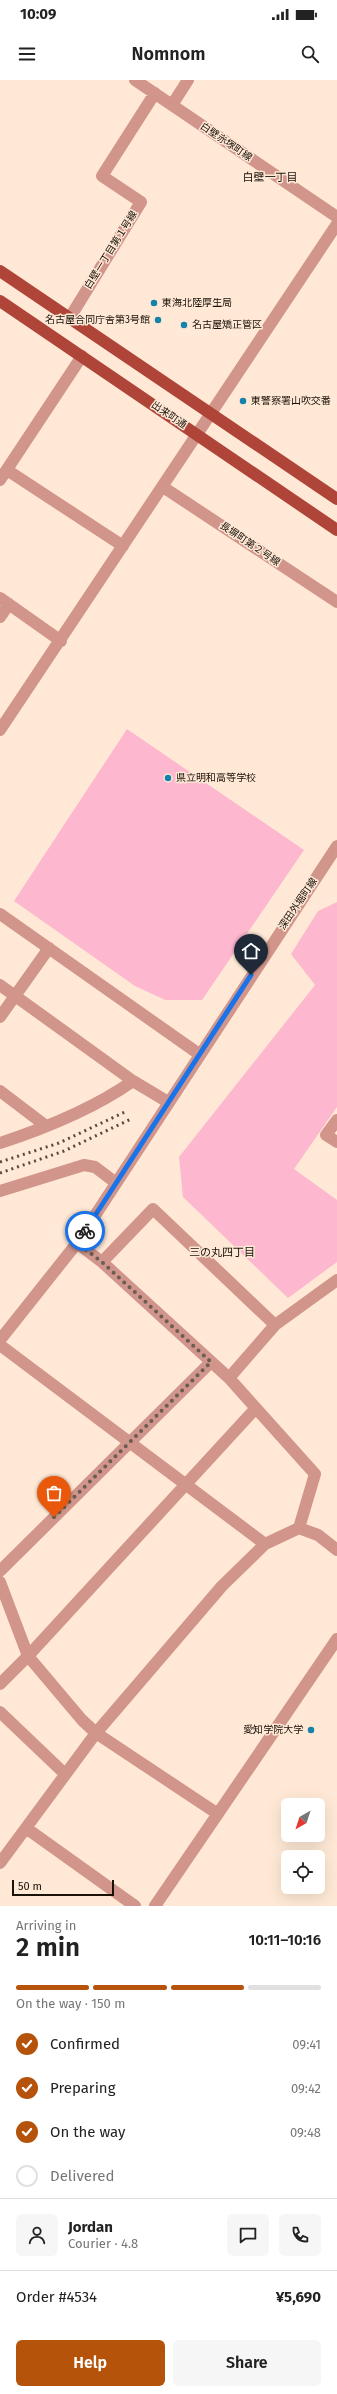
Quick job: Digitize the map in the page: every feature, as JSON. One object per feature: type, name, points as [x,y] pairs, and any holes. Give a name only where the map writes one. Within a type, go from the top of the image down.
[{"type":"main road","points":[[0,272],[337,499]]},
{"type":"main road","name":"出来町通","points":[[0,301],[337,530]]},
{"type":"street","name":"白壁赤塚町線","points":[[135,80],[337,217]]},
{"type":"street","points":[[172,105],[188,80]]},
{"type":"street","name":"白壁一丁目第１号線","points":[[68,319],[141,202],[102,176],[155,93]]},
{"type":"street","points":[[0,730],[337,224]]},
{"type":"street","points":[[0,480],[82,356]]},
{"type":"street","points":[[7,470],[123,546]]},
{"type":"street","name":"長塀町第２号線","points":[[163,486],[337,602]]},
{"type":"street","points":[[0,617],[4,601],[60,641]]},
{"type":"street","name":"深田外堀町線","points":[[0,1340],[77,1243],[219,1022],[337,846]]},
{"type":"street","points":[[0,914],[199,1054]]},
{"type":"street","points":[[0,1018],[49,948]]},
{"type":"street","points":[[0,985],[133,1081],[168,1102]]},
{"type":"street","points":[[0,1143],[46,1126],[113,1095],[133,1081]]},
{"type":"street","points":[[0,1091],[46,1126]]},
{"type":"street","points":[[337,1120],[326,1135],[337,1142]]},
{"type":"street","points":[[0,1191],[84,1165],[95,1167],[116,1182]]},
{"type":"street","points":[[102,1262],[154,1208],[276,1325]]},
{"type":"street","points":[[77,1243],[102,1262],[229,1378],[315,1474],[299,1528]]},
{"type":"street","points":[[229,1378],[276,1325],[337,1280]]},
{"type":"street","points":[[0,1345],[265,1544]]},
{"type":"street","points":[[0,1571],[211,1362]]},
{"type":"street","points":[[0,1684],[28,1656],[256,1408]]},
{"type":"street","points":[[0,1863],[96,1733],[222,1586],[265,1544],[299,1528],[318,1535],[337,1550]]},
{"type":"street","points":[[0,1582],[28,1656],[82,1720],[96,1733],[218,1814]]},
{"type":"street","points":[[155,1906],[337,1639]]},
{"type":"street","points":[[0,1712],[65,1774]]},
{"type":"street","points":[[26,1828],[135,1906]]},
{"type":"shaded area","points":[[127,729],[304,850],[202,1000],[165,1000],[135,986],[14,901]]},
{"type":"shaded area","points":[[337,902],[337,1107],[294,1169],[337,1200],[337,1262],[288,1298],[183,1197],[179,1157],[315,985],[291,954],[318,911]]},
{"type":"railway","points":[[0,1162],[59,1143],[127,1111]]},
{"type":"railway","points":[[0,1173],[64,1151],[131,1119]]},
{"type":"way so far","points":[[54,1517],[211,1362],[102,1262],[77,1243],[85,1231]]},
{"type":"place","name":"東海北陸厚生局","points":[[154,303]]},
{"type":"place","name":"名古屋合同庁舎第3号館","points":[[158,320]]},
{"type":"place","name":"名古屋矯正管区","points":[[184,325]]},
{"type":"place","name":"東警察署山吹交番","points":[[243,401]]},
{"type":"place","name":"県立明和高等学校","points":[[168,778]]},
{"type":"place","name":"愛知学院大学","points":[[311,1730]]},
{"type":"district","name":"白壁一丁目","points":[[270,177]]},
{"type":"district","name":"三の丸四丁目","points":[[222,1252]]},
{"type":"route","points":[[85,1231],[219,1022],[251,975]]}]
